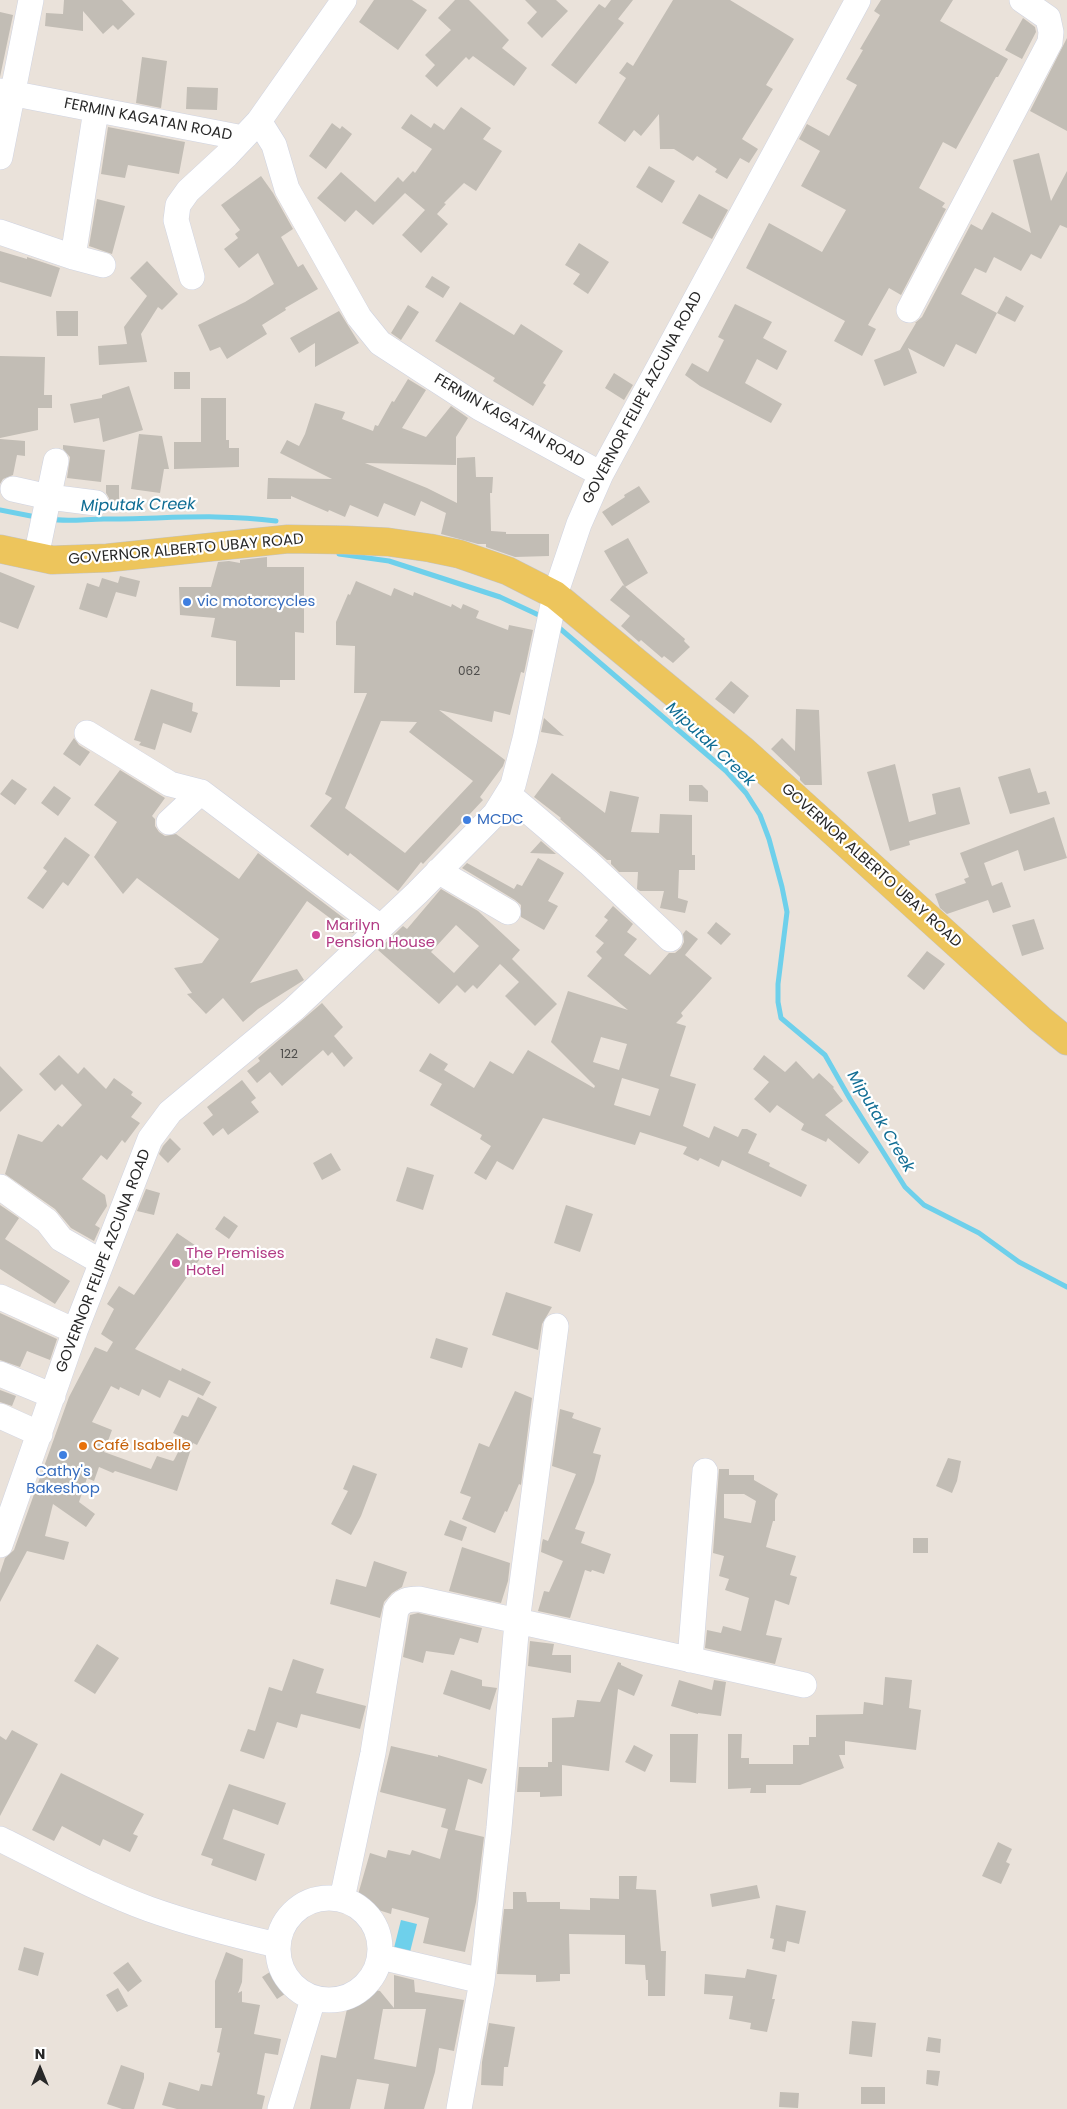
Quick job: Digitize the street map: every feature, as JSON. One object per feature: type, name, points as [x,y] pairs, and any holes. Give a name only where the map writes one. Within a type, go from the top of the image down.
[{"type":"main road","name":"GOVERNOR ALBERTO UBAY ROAD","points":[[0,549],[52,560],[107,558],[288,539],[388,542],[459,554],[508,571],[552,615],[744,751],[1040,1019],[1067,1041]]},
{"type":"street","points":[[0,157],[6,93],[31,0]]},
{"type":"street","points":[[192,277],[176,220],[178,205],[188,191],[228,155],[251,130],[344,0]]},
{"type":"street","name":"GOVERNOR FELIPE AZCUNA ROAD","points":[[0,1545],[75,1331],[150,1139],[170,1112],[294,1009],[380,928],[495,814],[508,794],[525,739],[552,615],[579,524],[601,474],[858,0]]},
{"type":"street","points":[[909,310],[1050,42],[1051,32],[1048,18],[1022,0]]},
{"type":"street","name":"FERMIN KAGATAN ROAD","points":[[6,93],[96,110],[251,130],[274,145],[287,189],[359,317],[380,343],[480,408],[601,474]]},
{"type":"street","points":[[73,257],[96,110]]},
{"type":"street","points":[[0,232],[73,257],[103,265]]},
{"type":"street","points":[[36,557],[56,460]]},
{"type":"street","points":[[13,489],[46,512],[96,503]]},
{"type":"street","points":[[87,733],[170,784],[201,792],[380,928]]},
{"type":"street","points":[[169,822],[201,792]]},
{"type":"street","points":[[508,794],[589,863],[670,939]]},
{"type":"street","points":[[438,871],[508,912]]},
{"type":"street","points":[[0,1187],[47,1221],[61,1239],[101,1262]]},
{"type":"street","points":[[4,1297],[75,1331]]},
{"type":"street","points":[[459,2109],[482,1980],[499,1828],[517,1622],[556,1326]]},
{"type":"street","points":[[0,1374],[53,1396]]},
{"type":"street","points":[[0,1416],[40,1434]]},
{"type":"street","points":[[690,1660],[705,1471]]},
{"type":"street","points":[[342,1899],[373,1753],[396,1610],[400,1603],[408,1599],[419,1599],[804,1685]]},
{"type":"street","points":[[2,1846],[148,1908],[208,1928],[277,1945]]},
{"type":"street","points":[[327,1898],[342,1899],[356,1905],[372,1921],[381,1942],[381,1957],[372,1977],[357,1993],[343,1999],[328,2001],[313,1999],[301,1993],[290,1984],[280,1966],[277,1945],[284,1924],[299,1907],[312,1901],[327,1898]]},
{"type":"street","points":[[381,1957],[482,1980]]},
{"type":"street","points":[[280,2109],[313,1999]]},
{"type":"water","points":[[401,1920],[417,1924],[409,1956],[393,1952]]},
{"type":"building","points":[[64,0],[122,0],[135,14],[118,30],[113,25],[103,34],[83,11],[83,31],[45,26],[46,13],[63,14]]},
{"type":"building","points":[[374,0],[412,0],[427,10],[398,50],[359,22]]},
{"type":"building","points":[[455,0],[469,0],[509,40],[502,48],[527,68],[514,86],[473,56],[469,60],[466,57],[437,87],[425,76],[435,65],[425,55],[451,30],[438,18]]},
{"type":"building","points":[[525,0],[556,0],[568,11],[542,38],[527,23],[537,12]]},
{"type":"building","points":[[611,0],[633,0],[618,19],[624,23],[576,84],[551,65],[599,4],[605,8]]},
{"type":"building","points":[[673,0],[730,0],[794,39],[766,85],[773,89],[742,139],[758,149],[749,163],[740,158],[727,179],[715,172],[717,169],[697,156],[693,161],[674,149],[660,149],[659,114],[641,136],[634,130],[625,142],[598,123],[626,78],[619,73],[627,62],[633,66]]},
{"type":"building","points":[[881,0],[953,0],[940,21],[1008,59],[956,149],[943,142],[919,188],[945,203],[942,207],[946,209],[901,295],[889,288],[868,325],[876,329],[862,356],[834,341],[845,321],[746,268],[769,223],[822,252],[846,210],[801,186],[820,151],[799,139],[807,124],[829,136],[857,85],[846,79],[863,50],[860,49],[880,15],[874,11]]},
{"type":"building","points":[[0,12],[13,15],[0,77]]},
{"type":"building","points":[[1023,18],[1035,27],[1036,32],[1022,59],[1005,50]]},
{"type":"building","points":[[1067,38],[1067,131],[1030,111]]},
{"type":"building","points":[[142,57],[167,61],[161,108],[136,103]]},
{"type":"building","points":[[187,87],[218,88],[217,110],[186,109]]},
{"type":"building","points":[[461,107],[491,128],[483,139],[502,151],[476,191],[464,183],[444,203],[446,204],[437,214],[448,224],[421,253],[402,235],[425,210],[405,193],[373,225],[356,210],[345,222],[317,198],[341,172],[375,202],[398,177],[403,182],[413,171],[415,173],[432,149],[401,128],[411,114],[431,128],[434,123],[444,130]]},
{"type":"building","points":[[332,123],[340,129],[342,126],[352,134],[326,169],[309,156]]},
{"type":"building","points":[[108,127],[185,142],[179,174],[128,165],[125,178],[101,174]]},
{"type":"building","points":[[1039,153],[1051,201],[1067,171],[1067,228],[1060,225],[1041,259],[1031,254],[1021,271],[994,257],[986,273],[975,268],[961,294],[997,313],[976,354],[956,344],[944,367],[908,348],[917,373],[884,386],[874,360],[900,350],[915,323],[922,317],[971,224],[982,230],[992,212],[1031,233],[1013,160]]},
{"type":"building","points":[[649,166],[675,181],[662,203],[636,187]]},
{"type":"building","points":[[261,176],[293,229],[281,237],[298,267],[303,264],[318,289],[285,308],[286,310],[262,325],[267,334],[227,359],[220,347],[210,351],[198,325],[245,302],[274,284],[258,253],[239,268],[224,249],[238,238],[235,234],[240,230],[221,205]]},
{"type":"building","points":[[699,194],[728,210],[712,239],[682,223]]},
{"type":"building","points":[[97,199],[125,206],[112,254],[89,246]]},
{"type":"building","points":[[579,243],[609,262],[588,294],[573,284],[580,274],[565,265]]},
{"type":"building","points":[[0,251],[27,259],[27,257],[60,268],[51,297],[0,282]]},
{"type":"building","points":[[147,261],[178,294],[162,310],[158,307],[141,334],[147,362],[99,365],[98,346],[127,344],[124,327],[147,296],[130,278]]},
{"type":"building","points":[[432,276],[450,287],[443,298],[425,287]]},
{"type":"building","points":[[1006,296],[1024,306],[1015,322],[997,313]]},
{"type":"building","points":[[460,302],[514,335],[521,324],[563,351],[543,383],[546,385],[533,406],[493,381],[495,378],[435,341]]},
{"type":"building","points":[[735,304],[772,322],[763,338],[787,351],[777,370],[757,359],[745,383],[782,404],[771,423],[700,386],[685,375],[692,363],[708,372],[724,340],[718,337]]},
{"type":"building","points":[[408,305],[419,312],[401,340],[391,333]]},
{"type":"building","points":[[56,311],[78,311],[78,336],[57,336]]},
{"type":"building","points":[[339,311],[359,343],[315,367],[315,343],[299,353],[290,338]]},
{"type":"building","points":[[0,356],[45,357],[44,395],[52,395],[52,408],[38,408],[38,430],[0,438]]},
{"type":"building","points":[[174,372],[190,372],[190,389],[174,389]]},
{"type":"building","points":[[614,373],[633,385],[624,400],[605,388]]},
{"type":"building","points":[[408,379],[426,390],[402,428],[426,437],[451,406],[468,418],[456,437],[456,465],[365,463],[427,488],[457,503],[457,458],[475,457],[476,477],[493,477],[492,493],[490,493],[491,531],[506,532],[506,534],[549,534],[549,556],[515,557],[486,547],[486,544],[478,544],[441,534],[446,513],[421,501],[415,516],[384,503],[378,517],[350,505],[345,517],[329,510],[328,512],[291,496],[291,499],[267,499],[268,478],[332,479],[280,453],[287,440],[299,446],[315,403],[345,412],[342,419],[373,431],[375,425],[378,426],[392,401],[394,402]]},
{"type":"building","points":[[129,386],[143,430],[103,442],[99,418],[74,423],[70,404],[102,398],[102,395]]},
{"type":"building","points":[[201,398],[226,398],[226,440],[229,440],[229,448],[239,448],[239,467],[174,469],[174,442],[201,442]]},
{"type":"building","points":[[139,434],[162,436],[169,469],[164,469],[160,493],[131,489]]},
{"type":"building","points":[[0,439],[25,441],[25,456],[17,455],[13,475],[3,479],[0,484]]},
{"type":"building","points":[[63,445],[105,450],[101,482],[67,478],[70,457],[63,449]]},
{"type":"building","points":[[106,485],[119,485],[119,508],[109,508],[110,504],[106,493]]},
{"type":"building","points":[[639,486],[650,502],[612,526],[602,512]]},
{"type":"building","points":[[628,538],[648,573],[625,587],[604,551]]},
{"type":"building","points":[[267,557],[267,567],[304,567],[304,633],[295,632],[295,680],[280,680],[280,687],[236,686],[236,641],[211,637],[215,618],[180,615],[179,587],[211,587],[218,562],[240,563],[240,560]]},
{"type":"building","points":[[0,572],[35,586],[18,629],[0,622]]},
{"type":"building","points":[[120,576],[140,581],[136,597],[116,592],[117,589],[107,618],[79,609],[87,583],[99,587],[102,578],[118,583]]},
{"type":"building","points":[[356,581],[391,596],[394,588],[413,596],[414,592],[451,607],[452,604],[461,609],[463,604],[479,611],[476,618],[508,630],[509,625],[533,630],[524,673],[521,672],[510,715],[494,711],[492,722],[439,710],[505,760],[503,766],[480,797],[483,800],[423,864],[421,862],[398,891],[350,853],[348,856],[310,826],[332,798],[325,794],[367,693],[354,693],[355,646],[336,645],[336,622],[348,594],[350,595]],"holes":[[[381,721],[417,722],[409,732],[473,781],[405,853],[345,808]]]},
{"type":"building","points":[[623,585],[685,639],[684,641],[690,647],[673,663],[664,656],[662,658],[641,640],[639,642],[621,626],[630,616],[610,600]]},
{"type":"building","points":[[731,681],[749,696],[734,714],[715,699]]},
{"type":"building","points":[[151,689],[193,703],[192,711],[198,713],[191,733],[163,723],[155,750],[139,745],[141,742],[134,740]]},
{"type":"building","points":[[796,709],[819,710],[822,785],[805,785],[800,780],[800,777],[771,749],[782,738],[795,751]]},
{"type":"building","points":[[544,718],[564,736],[541,732]]},
{"type":"building","points":[[74,738],[79,745],[90,752],[80,766],[63,754]]},
{"type":"building","points":[[895,764],[909,822],[936,814],[932,794],[960,787],[970,824],[909,841],[910,845],[890,851],[867,772]]},
{"type":"building","points":[[1030,768],[1038,793],[1046,791],[1050,804],[1010,814],[998,777]]},
{"type":"building","points":[[120,770],[165,798],[152,816],[155,819],[155,826],[159,832],[165,836],[176,834],[239,879],[258,853],[358,929],[350,933],[307,901],[250,983],[297,969],[304,980],[258,1009],[243,1022],[223,998],[206,1014],[187,994],[192,993],[174,968],[202,963],[219,939],[137,878],[123,894],[94,857],[117,822],[94,805]]},
{"type":"building","points":[[552,773],[605,813],[610,791],[639,797],[631,832],[659,833],[660,814],[692,815],[692,855],[695,855],[695,870],[679,870],[678,898],[688,901],[685,913],[660,908],[664,891],[640,891],[637,889],[638,872],[619,872],[611,864],[611,860],[607,860],[561,818],[534,797]]},
{"type":"building","points":[[12,779],[27,789],[15,805],[0,794]]},
{"type":"building","points":[[689,785],[702,785],[708,791],[708,802],[689,801]]},
{"type":"building","points":[[54,786],[71,798],[58,816],[41,803]]},
{"type":"building","points":[[1054,817],[1067,858],[1024,871],[1018,850],[984,863],[992,886],[1002,882],[1011,907],[993,913],[988,900],[947,914],[940,908],[935,894],[966,883],[964,879],[969,877],[960,853]]},
{"type":"building","points":[[65,837],[90,855],[68,886],[63,882],[43,909],[27,898],[47,871],[43,868]]},
{"type":"building","points":[[541,841],[556,854],[530,853]]},
{"type":"building","points":[[538,858],[564,873],[548,901],[558,906],[544,930],[521,917],[521,905],[515,900],[462,868],[467,863],[514,889],[517,884],[522,886]]},
{"type":"building","points":[[441,889],[478,911],[520,950],[512,959],[557,1004],[535,1026],[505,996],[519,982],[500,964],[477,989],[473,985],[465,993],[457,985],[439,1004],[378,950],[403,926],[407,929]],"holes":[[[456,925],[479,946],[454,973],[431,952]]]},
{"type":"building","points":[[613,906],[633,924],[627,932],[637,939],[624,955],[650,975],[669,953],[675,953],[681,948],[684,942],[683,934],[686,930],[698,939],[685,955],[712,978],[681,1013],[683,1016],[676,1023],[686,1026],[670,1076],[696,1084],[683,1126],[709,1138],[714,1126],[738,1137],[742,1129],[747,1129],[757,1134],[748,1153],[770,1163],[769,1166],[807,1185],[801,1197],[722,1160],[719,1167],[700,1158],[698,1161],[683,1154],[687,1147],[640,1132],[635,1145],[543,1118],[513,1170],[497,1161],[486,1180],[474,1173],[491,1146],[480,1139],[482,1135],[430,1105],[442,1084],[419,1071],[430,1053],[448,1064],[444,1070],[474,1088],[490,1061],[513,1074],[528,1050],[594,1088],[595,1086],[551,1042],[568,991],[628,1010],[587,976],[602,958],[596,952],[604,943],[595,936],[608,920],[604,917]],"holes":[[[601,1037],[627,1044],[619,1070],[593,1062]],[[622,1078],[659,1089],[650,1116],[614,1105]]]},
{"type":"building","points":[[1034,919],[1044,949],[1022,956],[1012,925]]},
{"type":"building","points":[[716,922],[731,934],[721,945],[707,933]]},
{"type":"building","points":[[927,951],[945,964],[924,990],[907,976]]},
{"type":"building","points":[[322,1003],[343,1027],[334,1036],[353,1058],[344,1067],[332,1052],[328,1056],[323,1050],[282,1086],[270,1072],[257,1083],[247,1071],[260,1061],[258,1058]]},
{"type":"building","points":[[59,1055],[78,1074],[84,1067],[106,1089],[114,1078],[133,1092],[131,1095],[142,1103],[131,1117],[140,1123],[125,1143],[122,1140],[107,1160],[101,1155],[82,1179],[105,1195],[107,1206],[95,1225],[100,1228],[94,1241],[71,1228],[55,1209],[5,1174],[18,1134],[42,1142],[58,1124],[62,1127],[82,1105],[62,1084],[55,1091],[39,1074]]},
{"type":"building","points":[[764,1055],[785,1072],[796,1061],[813,1079],[819,1073],[834,1087],[843,1101],[825,1115],[869,1152],[859,1164],[828,1138],[826,1142],[801,1130],[804,1124],[777,1105],[770,1113],[754,1099],[769,1082],[753,1069]]},
{"type":"building","points":[[0,1066],[23,1090],[0,1112]]},
{"type":"building","points":[[242,1080],[256,1098],[251,1102],[259,1112],[228,1135],[223,1128],[213,1136],[203,1123],[213,1115],[207,1107]]},
{"type":"building","points":[[170,1138],[181,1149],[168,1163],[159,1154]]},
{"type":"building","points":[[331,1153],[341,1170],[322,1180],[313,1163]]},
{"type":"building","points":[[407,1167],[434,1175],[423,1210],[396,1201]]},
{"type":"building","points":[[146,1189],[160,1193],[154,1215],[137,1211]]},
{"type":"building","points":[[0,1205],[19,1218],[5,1239],[70,1281],[55,1304],[0,1269]]},
{"type":"building","points":[[566,1205],[593,1214],[580,1252],[554,1243]]},
{"type":"building","points":[[224,1216],[238,1226],[229,1239],[215,1229]]},
{"type":"building","points":[[177,1233],[205,1252],[135,1349],[181,1371],[182,1368],[211,1382],[203,1396],[169,1380],[160,1398],[142,1389],[139,1396],[120,1387],[119,1390],[111,1386],[92,1422],[112,1430],[104,1452],[151,1469],[157,1456],[174,1460],[185,1439],[173,1433],[182,1415],[188,1417],[198,1397],[217,1407],[197,1445],[193,1443],[177,1491],[115,1471],[113,1473],[99,1467],[94,1481],[87,1478],[79,1502],[95,1514],[86,1527],[53,1504],[45,1536],[69,1542],[64,1560],[27,1551],[0,1602],[0,1573],[5,1558],[14,1550],[69,1397],[95,1347],[107,1352],[113,1342],[101,1334],[114,1309],[107,1304],[119,1286],[134,1295]]},
{"type":"building","points":[[506,1292],[552,1307],[542,1324],[538,1350],[492,1335]]},
{"type":"building","points":[[0,1313],[57,1339],[50,1360],[27,1351],[20,1367],[0,1360]]},
{"type":"building","points":[[436,1338],[468,1348],[462,1368],[430,1358]]},
{"type":"building","points":[[0,1390],[16,1396],[12,1406],[0,1402]]},
{"type":"building","points":[[515,1391],[532,1398],[521,1485],[519,1484],[507,1512],[505,1511],[495,1533],[462,1519],[471,1497],[460,1493],[479,1443],[489,1447]]},
{"type":"building","points":[[560,1409],[574,1413],[572,1418],[601,1428],[593,1453],[601,1455],[594,1482],[575,1529],[585,1532],[581,1543],[611,1554],[604,1574],[585,1570],[570,1618],[538,1611],[544,1591],[549,1592],[563,1561],[541,1552],[543,1539],[548,1541],[576,1474],[552,1466]]},
{"type":"building","points":[[948,1458],[961,1461],[957,1481],[952,1493],[936,1486]]},
{"type":"building","points":[[353,1465],[377,1474],[361,1516],[351,1535],[331,1524],[348,1491],[343,1489]]},
{"type":"building","points":[[719,1469],[729,1469],[729,1475],[754,1475],[754,1480],[778,1494],[775,1500],[775,1521],[773,1521],[766,1547],[796,1556],[790,1575],[797,1577],[789,1605],[775,1600],[766,1635],[782,1638],[775,1664],[705,1648],[707,1630],[721,1633],[723,1626],[741,1631],[749,1598],[725,1590],[729,1579],[719,1576],[724,1556],[713,1553]],"holes":[[[724,1494],[744,1494],[756,1501],[751,1523],[724,1518]]]},
{"type":"building","points":[[450,1520],[467,1527],[462,1541],[444,1535]]},
{"type":"building","points":[[913,1538],[928,1538],[928,1553],[913,1553]]},
{"type":"building","points":[[462,1547],[510,1563],[508,1581],[501,1603],[449,1591]]},
{"type":"building","points":[[374,1561],[407,1572],[402,1587],[392,1593],[384,1602],[380,1618],[330,1604],[336,1579],[366,1587]]},
{"type":"building","points":[[418,1613],[482,1628],[478,1643],[460,1638],[454,1655],[426,1651],[423,1663],[403,1657],[410,1615]]},
{"type":"building","points":[[530,1641],[554,1644],[552,1655],[571,1655],[571,1673],[528,1666]]},
{"type":"building","points":[[97,1644],[119,1658],[95,1694],[74,1681]]},
{"type":"building","points":[[293,1659],[324,1669],[316,1693],[366,1706],[360,1729],[301,1714],[297,1728],[277,1722],[264,1759],[240,1751],[248,1729],[255,1731],[269,1687],[282,1691]]},
{"type":"building","points":[[618,1662],[643,1675],[634,1696],[618,1689],[609,1771],[562,1765],[562,1796],[540,1797],[540,1792],[517,1792],[519,1767],[548,1767],[548,1762],[552,1762],[552,1718],[574,1717],[577,1700],[600,1702]]},
{"type":"building","points":[[451,1670],[482,1680],[482,1686],[497,1688],[490,1710],[443,1694]]},
{"type":"building","points":[[885,1677],[912,1680],[909,1708],[921,1710],[916,1750],[845,1741],[845,1755],[839,1755],[844,1768],[800,1785],[766,1785],[766,1793],[750,1793],[751,1788],[728,1789],[728,1734],[742,1734],[741,1758],[749,1758],[749,1764],[793,1764],[793,1745],[809,1745],[809,1737],[816,1737],[816,1715],[863,1714],[864,1702],[883,1705]]},
{"type":"building","points":[[679,1680],[712,1690],[714,1680],[726,1682],[721,1716],[698,1714],[671,1706]]},
{"type":"building","points":[[12,1730],[38,1744],[0,1816],[0,1736],[6,1740]]},
{"type":"building","points":[[670,1734],[698,1734],[696,1783],[670,1782]]},
{"type":"building","points":[[634,1745],[653,1755],[645,1772],[625,1762]]},
{"type":"building","points":[[391,1746],[438,1757],[438,1755],[487,1769],[482,1784],[468,1779],[455,1830],[484,1837],[476,1902],[465,1952],[423,1943],[429,1918],[392,1908],[391,1914],[366,1906],[367,1900],[357,1898],[370,1853],[386,1858],[388,1850],[410,1855],[412,1850],[440,1859],[448,1829],[441,1827],[446,1809],[380,1792]]},
{"type":"building","points":[[61,1773],[144,1814],[133,1834],[138,1836],[130,1852],[103,1839],[100,1846],[62,1826],[54,1841],[32,1830]]},
{"type":"building","points":[[229,1784],[286,1803],[278,1825],[233,1809],[223,1839],[265,1854],[256,1881],[211,1865],[213,1859],[201,1855]]},
{"type":"building","points":[[998,1842],[1012,1849],[1006,1862],[1010,1864],[1001,1884],[982,1876]]},
{"type":"building","points":[[619,1876],[637,1876],[636,1889],[656,1890],[661,1951],[666,1951],[665,1996],[648,1996],[648,1980],[646,1980],[645,1965],[625,1964],[625,1935],[569,1934],[570,1974],[560,1974],[560,1981],[536,1982],[536,1975],[497,1974],[504,1909],[513,1909],[513,1892],[526,1892],[527,1902],[560,1902],[560,1909],[590,1910],[590,1898],[619,1899]]},
{"type":"building","points":[[757,1885],[760,1898],[712,1907],[710,1894]]},
{"type":"building","points":[[776,1905],[806,1911],[799,1944],[787,1941],[785,1952],[772,1949],[774,1939],[770,1938]]},
{"type":"building","points":[[24,1947],[44,1953],[38,1976],[18,1970]]},
{"type":"building","points":[[226,1952],[243,1959],[242,1982],[238,1993],[242,1991],[242,2002],[260,2005],[254,2034],[281,2039],[278,2055],[265,2053],[257,2094],[265,2096],[262,2109],[177,2109],[162,2105],[169,2082],[199,2091],[201,2084],[212,2086],[220,2053],[217,2052],[222,2028],[215,2028],[215,1981]]},
{"type":"building","points":[[128,1962],[142,1981],[128,1992],[113,1973]]},
{"type":"building","points":[[747,1969],[777,1975],[772,1999],[775,1999],[767,2032],[750,2029],[751,2023],[729,2019],[733,1996],[704,1994],[705,1974],[745,1978]]},
{"type":"building","points":[[273,1970],[288,1992],[277,1999],[262,1977]]},
{"type":"building","points":[[394,1975],[414,1980],[415,1992],[464,2000],[454,2051],[439,2048],[435,2072],[424,2109],[384,2109],[389,2084],[357,2079],[350,2109],[310,2109],[321,2055],[336,2058],[347,2009],[364,1998],[355,1986],[380,1991],[394,2008]],"holes":[[[383,2009],[426,2009],[416,2067],[374,2059]]]},
{"type":"building","points":[[118,1988],[128,2006],[117,2012],[106,1995]]},
{"type":"building","points":[[852,2021],[876,2023],[872,2057],[849,2054]]},
{"type":"building","points":[[489,2023],[515,2027],[508,2067],[504,2067],[503,2086],[481,2085],[482,2062]]},
{"type":"building","points":[[928,2037],[941,2039],[940,2053],[926,2051]]},
{"type":"building","points":[[121,2065],[144,2073],[134,2109],[122,2109],[107,2104]]},
{"type":"building","points":[[927,2070],[940,2071],[938,2086],[926,2084]]},
{"type":"building","points":[[861,2087],[885,2087],[885,2104],[861,2104]]},
{"type":"building","points":[[780,2092],[799,2093],[798,2108],[779,2107]]},
{"type":"waterway","name":"Miputak Creek","points":[[0,510],[36,517]]},
{"type":"waterway","name":"Miputak Creek","points":[[50,519],[233,517],[276,521]]},
{"type":"waterway","name":"Miputak Creek","points":[[339,554],[389,561],[500,597],[543,617]]},
{"type":"waterway","name":"Miputak Creek","points":[[557,626],[726,771],[746,793],[760,815],[769,839],[787,912],[778,984],[778,1002],[781,1018],[825,1055],[905,1187],[924,1205],[979,1233],[1019,1262],[1067,1287]]},
{"type":"place","name":"vic motorcycles","points":[[187,602]]},
{"type":"place","name":"MCDC","points":[[467,820]]},
{"type":"place","name":"Marilyn Pension House","points":[[316,935]]},
{"type":"place","name":"The Premises Hotel","points":[[176,1263]]},
{"type":"place","name":"Café Isabelle","points":[[83,1446]]},
{"type":"place","name":"Cathy's Bakeshop","points":[[63,1455]]}]
